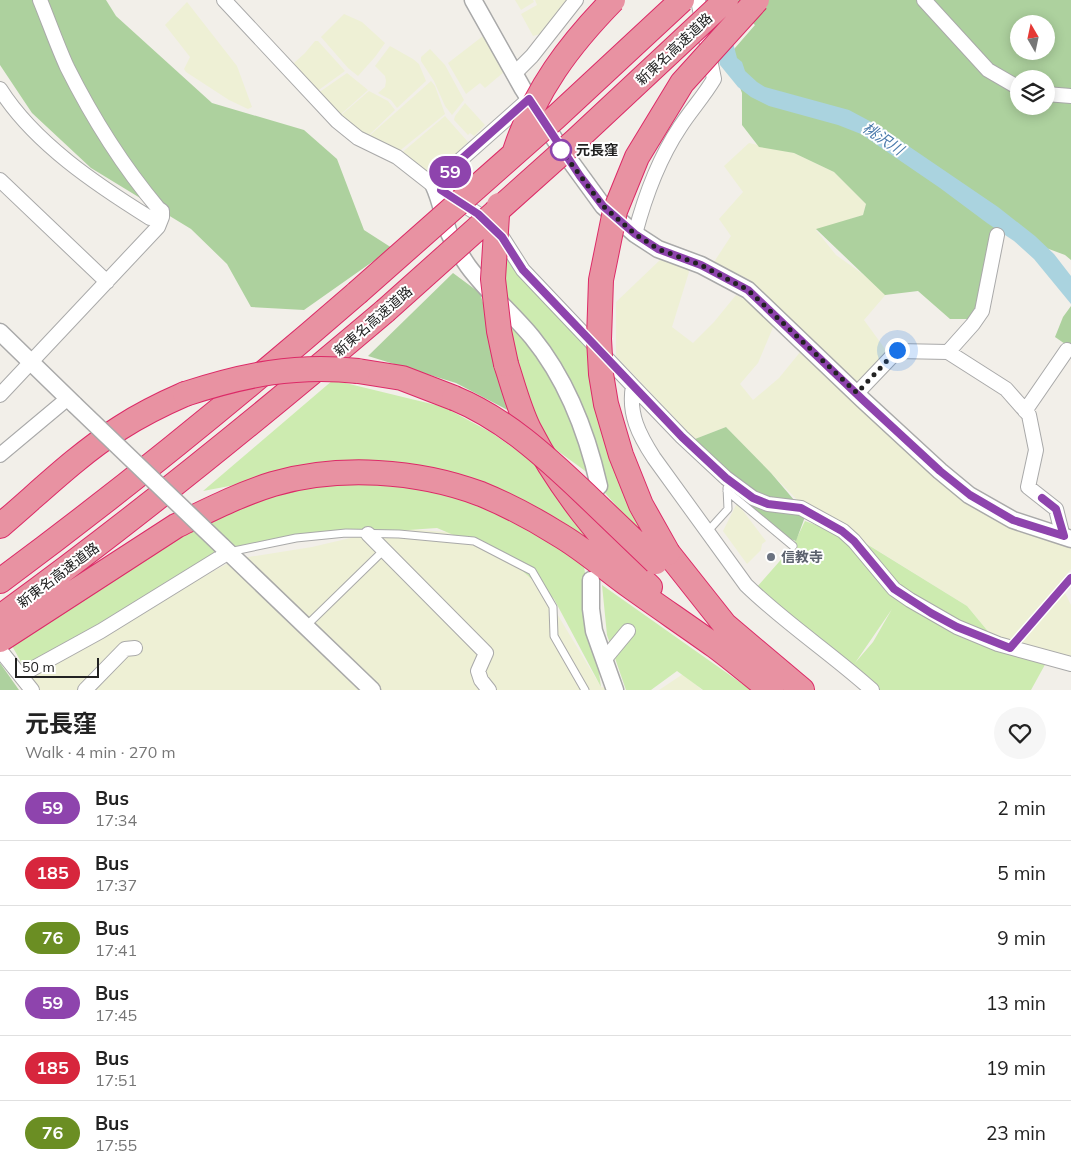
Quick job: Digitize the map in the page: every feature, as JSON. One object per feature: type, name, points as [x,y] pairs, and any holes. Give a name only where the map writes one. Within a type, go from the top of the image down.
[{"type":"highway","points":[[613,0],[586,27],[556,66],[547,80],[520,135],[496,215],[493,279],[499,331],[506,364],[528,428],[559,480],[578,507],[642,579],[714,646]]},
{"type":"highway","points":[[0,581],[46,547],[227,403],[357,293],[556,117],[682,0]]},
{"type":"highway","name":"新東名高速道路","points":[[0,617],[116,530],[295,387],[385,311],[568,147],[726,0]]},
{"type":"highway","points":[[662,558],[621,455],[606,404],[601,374],[599,339],[601,280],[616,211],[637,157],[682,83],[757,0]]},
{"type":"highway","points":[[0,526],[84,454],[118,429],[150,410],[184,394],[224,381],[263,373],[293,370],[337,369],[402,378],[454,398],[486,414],[516,433],[662,558],[725,625],[802,690]]},
{"type":"highway","points":[[0,640],[176,526],[246,494],[273,484],[341,472],[414,477],[446,483],[481,494],[518,511],[560,535],[714,646],[771,690]]},
{"type":"street","points":[[0,395],[158,227],[162,216],[162,211],[128,170],[84,100],[67,66],[40,0]]},
{"type":"street","points":[[224,0],[337,121],[358,138],[397,157],[438,188],[478,214],[502,237],[523,270],[727,485],[768,504],[801,508],[842,531],[854,541],[894,589],[957,627],[1010,648],[1071,664]]},
{"type":"street","points":[[473,0],[529,99],[580,176],[603,206],[635,234],[658,249],[701,265],[748,290],[940,471],[970,495],[1013,520],[1067,538]]},
{"type":"street","points":[[514,74],[532,56],[576,0]]},
{"type":"street","points":[[635,234],[644,203],[664,153],[714,79],[698,0]]},
{"type":"street","points":[[924,0],[988,70],[1010,83]]},
{"type":"street","points":[[0,89],[6,100],[28,124],[100,187],[150,218],[162,216]]},
{"type":"street","points":[[1055,95],[1071,96]]},
{"type":"street","points":[[529,99],[458,162],[438,188],[450,235],[468,266],[532,337],[550,362],[570,397],[586,438],[599,486]]},
{"type":"street","points":[[0,180],[107,282]]},
{"type":"street","points":[[948,352],[982,311],[997,236]]},
{"type":"street","points":[[0,332],[372,690]]},
{"type":"street","points":[[857,393],[897,350],[948,352],[1006,389],[1029,415],[1036,450],[1028,487],[1056,509],[1067,538]]},
{"type":"street","points":[[1025,411],[1067,350]]},
{"type":"street","points":[[633,386],[630,401],[634,419],[642,439],[746,585],[764,603],[850,670],[872,690]]},
{"type":"street","points":[[0,455],[71,402]]},
{"type":"street","points":[[368,534],[486,653],[478,671],[487,690]]},
{"type":"street","points":[[18,672],[101,631],[226,549]]},
{"type":"street","points":[[591,580],[591,609],[594,631],[615,690]]},
{"type":"street","points":[[604,660],[628,631]]},
{"type":"street","points":[[85,690],[125,649],[135,648]]},
{"type":"street","points":[[0,650],[32,690]]},
{"type":"lane","points":[[708,531],[728,509],[727,485]]},
{"type":"lane","points":[[727,485],[793,546]]},
{"type":"lane","points":[[226,549],[296,538],[346,533],[399,534],[474,541],[532,571],[553,607],[554,636],[585,690]]},
{"type":"lane","points":[[306,626],[384,550]]},
{"type":"lane","points":[[1010,648],[1071,578]]},
{"type":"green space","points":[[0,0],[106,0],[116,16],[212,103],[304,130],[337,159],[364,230],[392,248],[304,310],[251,307],[227,264],[191,229],[91,168],[32,113],[0,65]]},
{"type":"green space","points":[[515,0],[533,0],[534,2],[521,10]]},
{"type":"green space","points":[[535,0],[570,0],[544,33],[533,36],[521,14],[537,5]]},
{"type":"green space","points":[[727,0],[1071,0],[1071,260],[1065,255],[995,229],[985,286],[970,319],[950,319],[918,291],[885,295],[816,229],[863,215],[866,204],[834,172],[794,153],[759,147],[742,125],[742,93],[728,56],[755,25]]},
{"type":"green space","points":[[187,2],[237,66],[252,107],[248,109],[229,100],[184,69],[190,57],[165,25]]},
{"type":"green space","points":[[344,14],[362,22],[385,43],[358,76],[348,68],[321,37]]},
{"type":"green space","points":[[483,36],[504,72],[485,88],[480,83],[466,94],[448,63]]},
{"type":"green space","points":[[315,41],[318,41],[345,71],[316,92],[294,63]]},
{"type":"green space","points":[[390,46],[419,64],[426,81],[397,108],[391,100],[378,93],[385,87],[386,81],[385,76],[375,66]]},
{"type":"green space","points":[[430,49],[445,65],[464,100],[452,115],[445,106],[434,81],[421,61],[421,57]]},
{"type":"green space","points":[[347,73],[368,90],[339,116],[318,93]]},
{"type":"green space","points":[[431,81],[435,86],[445,114],[397,153],[368,137]]},
{"type":"green space","points":[[369,91],[388,101],[395,110],[367,137],[340,116]]},
{"type":"green space","points":[[465,103],[485,125],[474,136],[470,133],[468,135],[454,120]]},
{"type":"green space","points":[[445,116],[468,142],[431,177],[399,155]]},
{"type":"green space","points":[[749,143],[794,153],[834,172],[866,204],[863,215],[816,230],[836,255],[888,292],[864,320],[888,353],[857,383],[750,280],[714,262],[731,236],[719,219],[743,192],[724,166]]},
{"type":"green space","points":[[500,240],[591,346],[655,549],[588,473],[540,438],[507,347]]},
{"type":"green space","points":[[660,260],[687,268],[689,272],[672,327],[693,343],[714,322],[736,295],[755,304],[774,325],[758,363],[740,384],[753,400],[779,378],[801,351],[968,500],[1071,546],[1071,569],[1060,583],[1071,605],[1071,656],[1018,647],[991,635],[967,606],[851,534],[809,512],[726,427],[695,439],[616,356],[616,302]]},
{"type":"green space","points":[[453,273],[480,293],[517,415],[456,383],[368,356]]},
{"type":"green space","points":[[1071,306],[1071,348],[1055,337],[1063,317]]},
{"type":"green space","points":[[333,380],[444,407],[492,433],[539,466],[594,542],[588,549],[519,504],[308,471],[203,491]]},
{"type":"green space","points":[[726,427],[771,473],[806,514],[796,541],[782,536],[731,495],[734,484],[695,439]]},
{"type":"green space","points":[[364,473],[457,493],[561,547],[584,566],[601,687],[554,599],[508,558],[437,528],[308,537],[213,554],[25,669],[11,644],[183,525],[262,494]]},
{"type":"green space","points":[[737,503],[766,541],[762,544],[761,550],[747,564],[723,531]]},
{"type":"green space","points":[[805,521],[851,538],[896,594],[865,543],[967,606],[991,635],[1047,661],[1031,690],[878,690],[756,588],[793,546]],"holes":[[[892,609],[873,642],[855,663]]]},
{"type":"green space","points":[[393,528],[459,533],[510,553],[550,602],[601,687],[626,690],[32,690],[21,675],[236,559],[312,547]]},
{"type":"green space","points":[[602,585],[751,690],[703,690],[677,671],[651,690],[626,690],[607,635]]},
{"type":"green space","points":[[0,663],[19,690],[0,690]]},
{"type":"green space","points":[[683,674],[702,690],[659,690]]},
{"type":"water","name":"桃沢川","points":[[704,0],[722,0],[737,58],[742,62],[745,71],[757,82],[765,87],[849,110],[879,126],[998,207],[1035,236],[1054,254],[1071,276],[1071,304],[1034,259],[1014,241],[861,134],[838,125],[769,106],[751,97],[738,87],[720,65]]},
{"type":"bus line","name":"59","points":[[1042,498],[1056,509],[1064,536],[1013,520],[970,495],[940,471],[863,400],[748,290],[701,265],[658,249],[635,234],[603,206],[555,140],[529,99],[458,162],[448,174],[441,190],[478,214],[502,237],[523,270],[682,437],[726,478],[753,498],[768,504],[801,508],[842,531],[854,541],[894,589],[910,600],[957,627],[1010,648],[1071,578]]},
{"type":"place","name":"元長窪","points":[[561,150]]},
{"type":"place","name":"信教寺","points":[[771,557]]},
{"type":"route","points":[[561,150],[603,206],[635,234],[658,249],[701,265],[748,290],[857,393],[897,350]]}]
